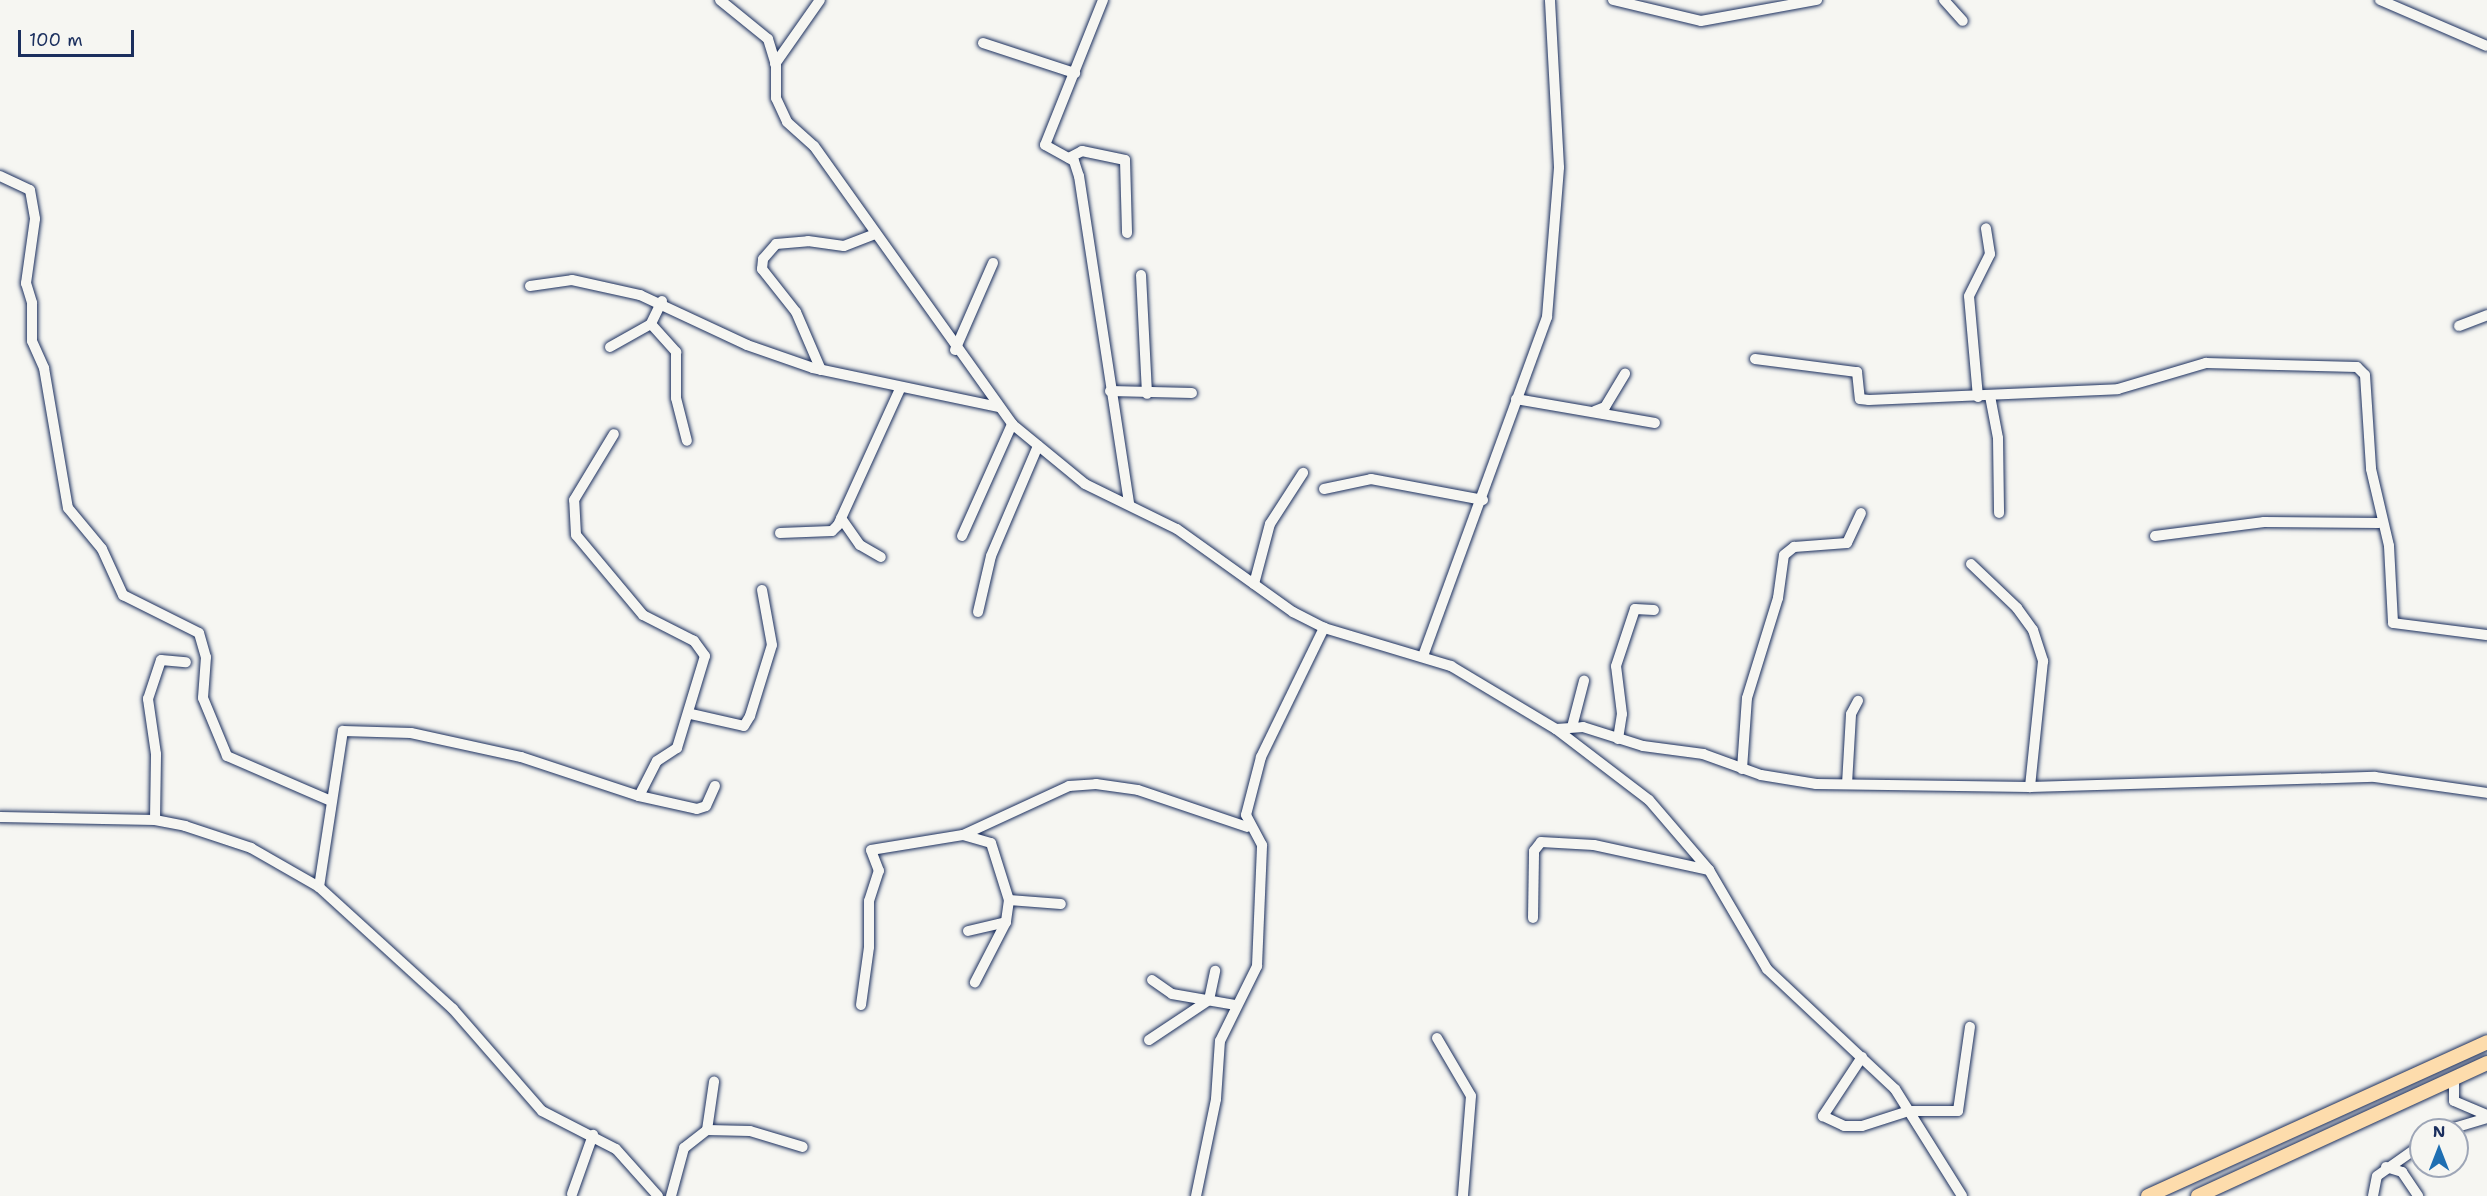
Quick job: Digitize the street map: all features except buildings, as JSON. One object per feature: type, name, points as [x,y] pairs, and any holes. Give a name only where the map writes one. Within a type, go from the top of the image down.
[{"type":"main road","points":[[2148,1196],[2487,1042]]},
{"type":"main road","points":[[2198,1196],[2487,1063]]},
{"type":"street","points":[[720,0],[768,39],[775,64],[776,98],[787,122],[814,146],[955,350],[1012,424],[1085,484],[1129,503],[1177,528],[1254,584],[1324,628],[1423,656],[1492,688],[1556,729],[1650,800],[1709,870],[1767,969],[1862,1057],[1909,1111],[1962,1196]]},
{"type":"street","points":[[775,64],[820,0]]},
{"type":"street","points":[[1103,0],[1046,145],[1069,158],[1079,176],[1110,391],[1129,503]]},
{"type":"street","points":[[1423,656],[1449,573],[1483,500],[1516,399],[1547,317],[1559,167],[1550,0]]},
{"type":"street","points":[[1613,0],[1701,21],[1817,0]]},
{"type":"street","points":[[1944,0],[1963,21]]},
{"type":"street","points":[[2380,0],[2487,46]]},
{"type":"street","points":[[983,44],[1076,73]]},
{"type":"street","points":[[1069,158],[1082,151],[1125,160],[1127,233]]},
{"type":"street","points":[[1,179],[30,190],[34,219],[26,283],[32,303],[32,341],[44,368],[68,508],[102,549],[123,595],[199,633],[206,657],[203,698],[227,756],[331,801]]},
{"type":"street","points":[[1986,228],[1990,254],[1969,296],[1984,397],[1998,438],[2000,513]]},
{"type":"street","points":[[821,370],[796,312],[762,269],[764,259],[776,244],[808,240],[844,246],[875,234]]},
{"type":"street","points":[[955,350],[993,263]]},
{"type":"street","points":[[1141,275],[1147,394]]},
{"type":"street","points":[[530,286],[572,280],[662,302],[747,345],[821,370],[900,389],[998,407]]},
{"type":"street","points":[[610,347],[651,324],[662,302]]},
{"type":"street","points":[[2459,326],[2487,315]]},
{"type":"street","points":[[651,324],[676,352],[676,398],[687,441]]},
{"type":"street","points":[[1755,359],[1857,372],[1860,399],[1984,397],[2118,388],[2206,363],[2357,367],[2365,375],[2379,523],[2389,546],[2393,622],[2487,635]]},
{"type":"street","points":[[1595,411],[1605,407],[1625,374]]},
{"type":"street","points":[[780,533],[832,531],[841,518],[900,389]]},
{"type":"street","points":[[1110,391],[1147,394],[1192,393]]},
{"type":"street","points":[[1516,399],[1655,423]]},
{"type":"street","points":[[962,536],[1012,424]]},
{"type":"street","points":[[614,434],[574,500],[576,535],[643,615],[694,641],[705,656],[691,714],[677,748],[657,761],[639,796]]},
{"type":"street","points":[[978,612],[991,556],[1038,446]]},
{"type":"street","points":[[1254,584],[1270,524],[1302,473]]},
{"type":"street","points":[[1323,489],[1371,479],[1483,500]]},
{"type":"street","points":[[1742,769],[1747,698],[1779,598],[1784,555],[1794,547],[1847,543],[1861,513]]},
{"type":"street","points":[[841,518],[860,545],[881,557]]},
{"type":"street","points":[[2155,536],[2264,522],[2379,523]]},
{"type":"street","points":[[1971,564],[2017,608],[2033,630],[2043,661],[2030,787]]},
{"type":"street","points":[[691,714],[744,726],[771,652],[762,590]]},
{"type":"street","points":[[1618,739],[1622,714],[1616,666],[1635,609],[1654,610]]},
{"type":"street","points":[[1247,827],[1261,757],[1324,628]]},
{"type":"street","points":[[155,820],[156,754],[148,699],[161,660],[186,662]]},
{"type":"street","points":[[1572,727],[1584,681]]},
{"type":"street","points":[[1847,784],[1851,714],[1858,701]]},
{"type":"street","points":[[319,887],[339,740],[343,731],[355,727],[411,733],[521,757],[639,796],[697,809],[706,806],[715,786]]},
{"type":"street","points":[[1556,729],[1572,727],[1618,739],[1703,754],[1742,769],[1847,784],[2030,787],[2375,777],[2487,793]]},
{"type":"street","points":[[861,1005],[870,947],[868,901],[879,871],[869,853],[878,847],[963,835],[1069,786],[1096,784],[1138,790],[1247,827],[1262,845],[1257,966],[1220,1041],[1216,1099],[1196,1196]]},
{"type":"street","points":[[0,817],[155,820],[218,834],[319,887],[453,1009],[542,1111],[593,1135],[616,1149],[658,1196]]},
{"type":"street","points":[[963,835],[991,843],[1010,900],[1006,922],[975,982]]},
{"type":"street","points":[[1533,918],[1534,851],[1541,842],[1594,845],[1709,870]]},
{"type":"street","points":[[1010,900],[1061,904]]},
{"type":"street","points":[[968,931],[1006,922]]},
{"type":"street","points":[[1149,1040],[1209,1000],[1215,971]]},
{"type":"street","points":[[1152,980],[1172,994],[1236,1005]]},
{"type":"street","points":[[1862,1057],[1823,1116],[1844,1126],[1862,1126],[1909,1111],[1958,1112],[1970,1027]]},
{"type":"street","points":[[1437,1038],[1471,1096],[1463,1196]]},
{"type":"street","points":[[2454,1078],[2454,1101],[2487,1116]]},
{"type":"street","points":[[707,1130],[714,1082]]},
{"type":"street","points":[[2469,1122],[2487,1116]]},
{"type":"street","points":[[671,1196],[684,1148],[707,1130],[750,1131],[803,1147]]},
{"type":"street","points":[[572,1194],[593,1135]]},
{"type":"street","points":[[2373,1196],[2377,1176],[2386,1167],[2409,1153]]},
{"type":"street","points":[[2386,1167],[2402,1172],[2418,1196]]}]
